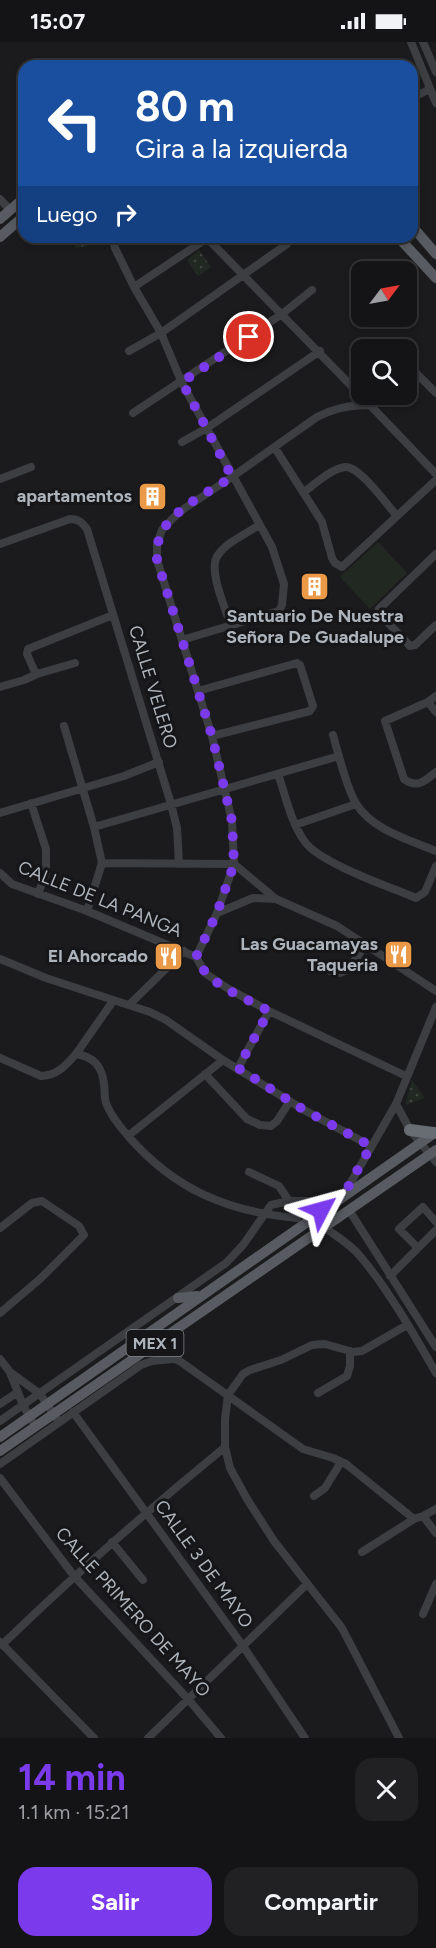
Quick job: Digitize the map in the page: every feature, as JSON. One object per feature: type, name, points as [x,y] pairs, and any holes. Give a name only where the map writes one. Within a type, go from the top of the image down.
[{"type":"highway","points":[[410,1130],[435,1132]]},
{"type":"main road","points":[[0,219],[18,203]]},
{"type":"main road","points":[[0,237],[18,221]]},
{"type":"main road","points":[[418,233],[436,254]]},
{"type":"main road","points":[[404,243],[436,278]]},
{"type":"main road","name":"MEX 1","points":[[0,1437],[435,1132]]},
{"type":"main road","name":"MEX 1","points":[[0,1451],[38,1431],[97,1389],[164,1336],[349,1210],[434,1156]]},
{"type":"main road","points":[[178,1298],[200,1295]]},
{"type":"street","points":[[411,42],[436,103]]},
{"type":"street","points":[[423,42],[435,66]]},
{"type":"street","points":[[418,95],[430,89]]},
{"type":"street","points":[[0,199],[10,210]]},
{"type":"street","points":[[114,243],[134,287],[161,333],[182,382],[272,547],[284,584],[281,609],[182,640]]},
{"type":"street","points":[[134,287],[200,243]]},
{"type":"street","points":[[212,243],[351,384]]},
{"type":"street","points":[[129,351],[161,333],[286,244]]},
{"type":"street","points":[[133,413],[282,315],[312,290]]},
{"type":"street","points":[[182,442],[207,428],[320,351]]},
{"type":"street","points":[[417,374],[436,393]]},
{"type":"street","points":[[196,957],[217,913],[234,864],[232,821],[212,736],[159,569],[158,544],[162,530],[185,508],[317,417],[332,409],[351,405]]},
{"type":"street","points":[[370,405],[436,474]]},
{"type":"street","points":[[274,448],[322,522],[335,564],[342,567],[436,480]]},
{"type":"street","points":[[0,479],[31,467]]},
{"type":"street","points":[[304,492],[345,467],[354,469],[397,516]]},
{"type":"street","name":"CALLE VELERO","points":[[0,544],[70,519],[83,523],[87,529],[171,804],[177,828],[179,864]]},
{"type":"street","points":[[231,626],[213,571],[214,561],[225,548],[260,525]]},
{"type":"street","points":[[436,554],[378,612],[410,646],[415,645],[436,626]]},
{"type":"street","points":[[38,674],[28,658],[28,649],[113,615]]},
{"type":"street","points":[[0,687],[75,663]]},
{"type":"street","points":[[198,691],[297,663],[300,665],[313,706],[310,711],[212,736]]},
{"type":"street","points":[[436,696],[428,702],[385,721],[404,779],[412,784],[420,784],[436,772]]},
{"type":"street","points":[[428,702],[436,712]]},
{"type":"street","points":[[64,726],[94,827],[102,863],[87,911]]},
{"type":"street","points":[[333,735],[356,804],[381,826],[436,851]]},
{"type":"street","points":[[94,827],[339,756]]},
{"type":"street","points":[[0,813],[159,762]]},
{"type":"street","points":[[278,774],[295,825],[306,844],[322,857],[416,898],[425,892],[436,866]]},
{"type":"street","points":[[31,803],[46,849],[46,873],[38,894]]},
{"type":"street","points":[[295,825],[356,804]]},
{"type":"street","points":[[102,863],[234,864],[276,899],[337,926],[436,991]]},
{"type":"street","name":"CALLE DE LA PANGA","points":[[0,873],[12,884],[87,911],[184,951],[196,957],[205,973],[213,980],[269,1011],[406,1076]]},
{"type":"street","points":[[217,913],[253,898],[276,899]]},
{"type":"street","points":[[318,962],[333,972],[340,973],[349,967],[365,944]]},
{"type":"street","points":[[129,1005],[184,951]]},
{"type":"street","points":[[0,959],[46,978],[150,1012],[166,1020],[223,1060],[371,1146]]},
{"type":"street","points":[[0,1058],[41,1076],[47,1076],[62,1069],[76,1054],[113,1001]]},
{"type":"street","points":[[0,1421],[226,1263],[243,1245],[271,1205],[339,1198],[396,1104],[436,1008]]},
{"type":"street","points":[[238,1068],[269,1011]]},
{"type":"street","points":[[76,1054],[89,1056],[100,1068],[104,1082],[105,1102],[128,1136],[149,1158],[192,1190],[229,1205],[263,1215],[297,1218]]},
{"type":"street","points":[[128,1136],[223,1060]]},
{"type":"street","points":[[205,1074],[247,1119],[260,1125],[274,1124],[290,1101]]},
{"type":"street","points":[[396,1104],[410,1130],[434,1156]]},
{"type":"street","points":[[249,1172],[279,1186],[289,1202]]},
{"type":"street","points":[[0,1228],[32,1203],[42,1201],[80,1226],[84,1235],[40,1280],[0,1313]]},
{"type":"street","points":[[418,1248],[399,1230],[423,1207],[436,1222]]},
{"type":"street","points":[[349,1210],[436,1347],[426,1355]]},
{"type":"street","points":[[328,1230],[360,1256],[407,1325],[436,1373]]},
{"type":"street","points":[[390,1275],[436,1230]]},
{"type":"street","points":[[399,1738],[342,1629],[274,1541],[230,1468],[225,1447],[225,1419],[228,1395],[243,1374],[250,1370],[280,1360],[312,1345],[325,1344],[350,1351],[362,1351],[407,1325]]},
{"type":"street","points":[[164,1336],[177,1361]]},
{"type":"street","points":[[149,1347],[177,1361],[303,1449],[341,1461],[414,1519]]},
{"type":"street","points":[[318,1393],[347,1376],[350,1351]]},
{"type":"street","points":[[0,1359],[10,1372],[23,1405],[38,1431],[0,1464]]},
{"type":"street","points":[[10,1372],[40,1394],[56,1418],[73,1412],[97,1389],[141,1365],[152,1361],[177,1361]]},
{"type":"street","points":[[0,1404],[18,1392]]},
{"type":"street","name":"CALLE 3 DE MAYO","points":[[73,1412],[243,1646],[305,1738]]},
{"type":"street","points":[[94,1738],[1,1643],[146,1512],[225,1447]]},
{"type":"street","points":[[315,1496],[325,1488],[341,1461]]},
{"type":"street","name":"CALLE PRIMERO DE MAYO","points":[[0,1479],[74,1576],[221,1738]]},
{"type":"street","points":[[362,1552],[414,1519],[436,1509]]},
{"type":"street","points":[[423,1516],[436,1533]]},
{"type":"street","points":[[112,1542],[143,1580]]},
{"type":"street","points":[[148,1738],[307,1584]]},
{"type":"street","points":[[423,1614],[436,1584]]},
{"type":"green space","points":[[73,243],[101,243],[76,248]]},
{"type":"green space","points":[[199,250],[211,267],[198,276],[187,260]]},
{"type":"green space","points":[[378,542],[407,573],[370,609],[340,577]]},
{"type":"green space","points":[[412,1080],[425,1098],[405,1105]]},
{"type":"place","name":"apartamentos","points":[[153,496]]},
{"type":"place","name":"Santuario De Nuestra Señora De Guadalupe","points":[[315,587]]},
{"type":"place","name":"Las Guacamayas Taqueria","points":[[399,954]]},
{"type":"place","name":"El Ahorcado","points":[[169,956]]},
{"type":"route","points":[[249,337],[182,382],[232,477],[185,508],[162,530],[157,560],[212,736],[232,821],[234,864],[217,913],[196,957],[205,973],[213,980],[269,1011],[238,1068],[304,1110],[371,1146],[343,1196],[321,1210]]}]
